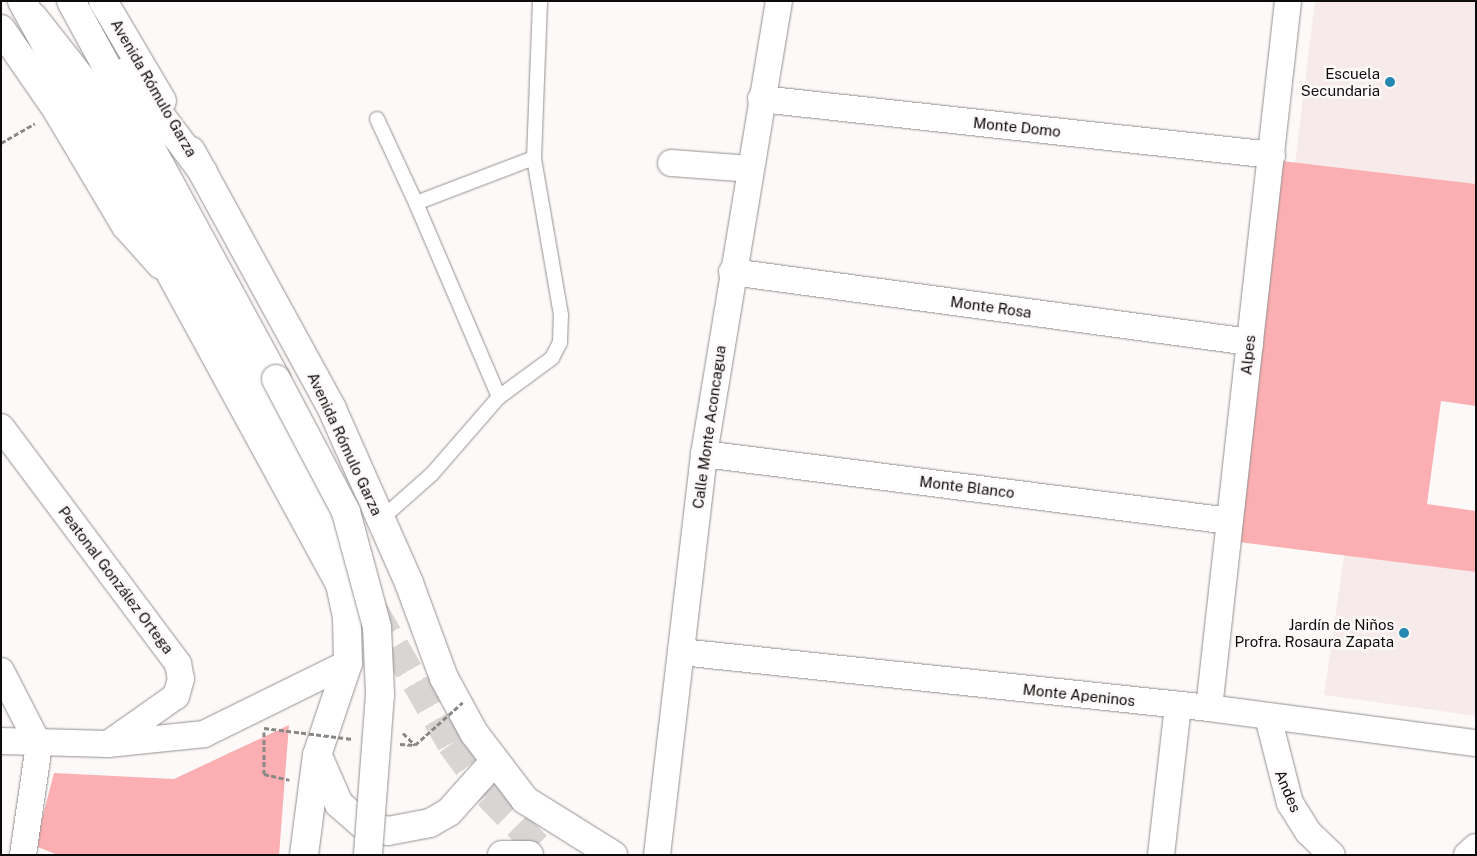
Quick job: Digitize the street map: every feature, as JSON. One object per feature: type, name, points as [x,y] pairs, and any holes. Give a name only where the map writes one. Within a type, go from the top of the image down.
[{"type":"main road","name":"Avenida Rómulo Garza","points":[[103,1],[203,172],[332,409],[380,520],[444,678],[493,763],[525,800],[613,855]]},
{"type":"main road","points":[[28,9],[340,584],[347,618],[348,663],[317,755],[304,855]]},
{"type":"main road","points":[[28,9],[101,103],[328,516],[355,576]]},
{"type":"main road","name":"Avenida Rómulo Garza","points":[[77,11],[346,512],[377,627],[380,694],[368,855]]},
{"type":"main road","points":[[77,11],[203,172]]},
{"type":"main road","points":[[1,29],[57,110],[126,226],[172,276]]},
{"type":"main road","points":[[317,755],[339,804],[362,824],[388,831],[430,824],[449,812],[493,763]]},
{"type":"street","name":"Calle Monte Aconcagua","points":[[657,855],[704,454],[732,272],[779,1]]},
{"type":"street","name":"Alpes","points":[[1209,708],[1288,1]]},
{"type":"street","name":"Monte Domo","points":[[761,99],[1272,155]]},
{"type":"street","points":[[671,163],[750,169]]},
{"type":"street","name":"Monte Rosa","points":[[732,272],[1250,342]]},
{"type":"street","name":"Peatonal González Ortega","points":[[1,427],[178,664],[181,678],[176,696],[108,744]]},
{"type":"street","name":"Monte Blanco","points":[[704,454],[1230,520]]},
{"type":"street","name":"Monte Apeninos","points":[[681,652],[1209,708],[1476,743]]},
{"type":"street","points":[[1,741],[39,745],[108,744],[204,734],[348,663]]},
{"type":"street","points":[[1,671],[39,745],[23,855]]},
{"type":"street","points":[[1161,855],[1178,705]]},
{"type":"street","name":"Andes","points":[[1268,717],[1290,803],[1308,832],[1332,855]]},
{"type":"street","points":[[1467,855],[1476,847]]},
{"type":"lane","points":[[380,520],[432,474],[498,397],[552,358],[560,342],[561,315],[534,158],[540,1]]},
{"type":"lane","points":[[377,119],[416,203],[498,397]]},
{"type":"lane","points":[[416,203],[534,158]]},
{"type":"path","points":[[1,143],[57,110]]},
{"type":"path","points":[[264,728],[264,774]]},
{"type":"shaded area","name":"Escuela Secundaria","points":[[1315,1],[1476,1],[1476,184],[1295,163]]},
{"type":"shaded area","points":[[1282,161],[1476,184],[1476,406],[1441,401],[1427,504],[1476,511],[1476,572],[1239,542]]},
{"type":"shaded area","name":"Jardín de Niños Profra. Rosaura Zapata","points":[[1344,555],[1476,572],[1476,716],[1324,695]]},
{"type":"shaded area","points":[[289,725],[279,855],[58,855],[35,846],[54,773],[174,779]]},
{"type":"tunnel","points":[[374,610],[451,744],[488,795],[546,855]]},
{"type":"place","name":"Escuela Secundaria","points":[[1390,82]]},
{"type":"place","name":"Jardín de Niños Profra. Rosaura Zapata","points":[[1404,633]]}]
